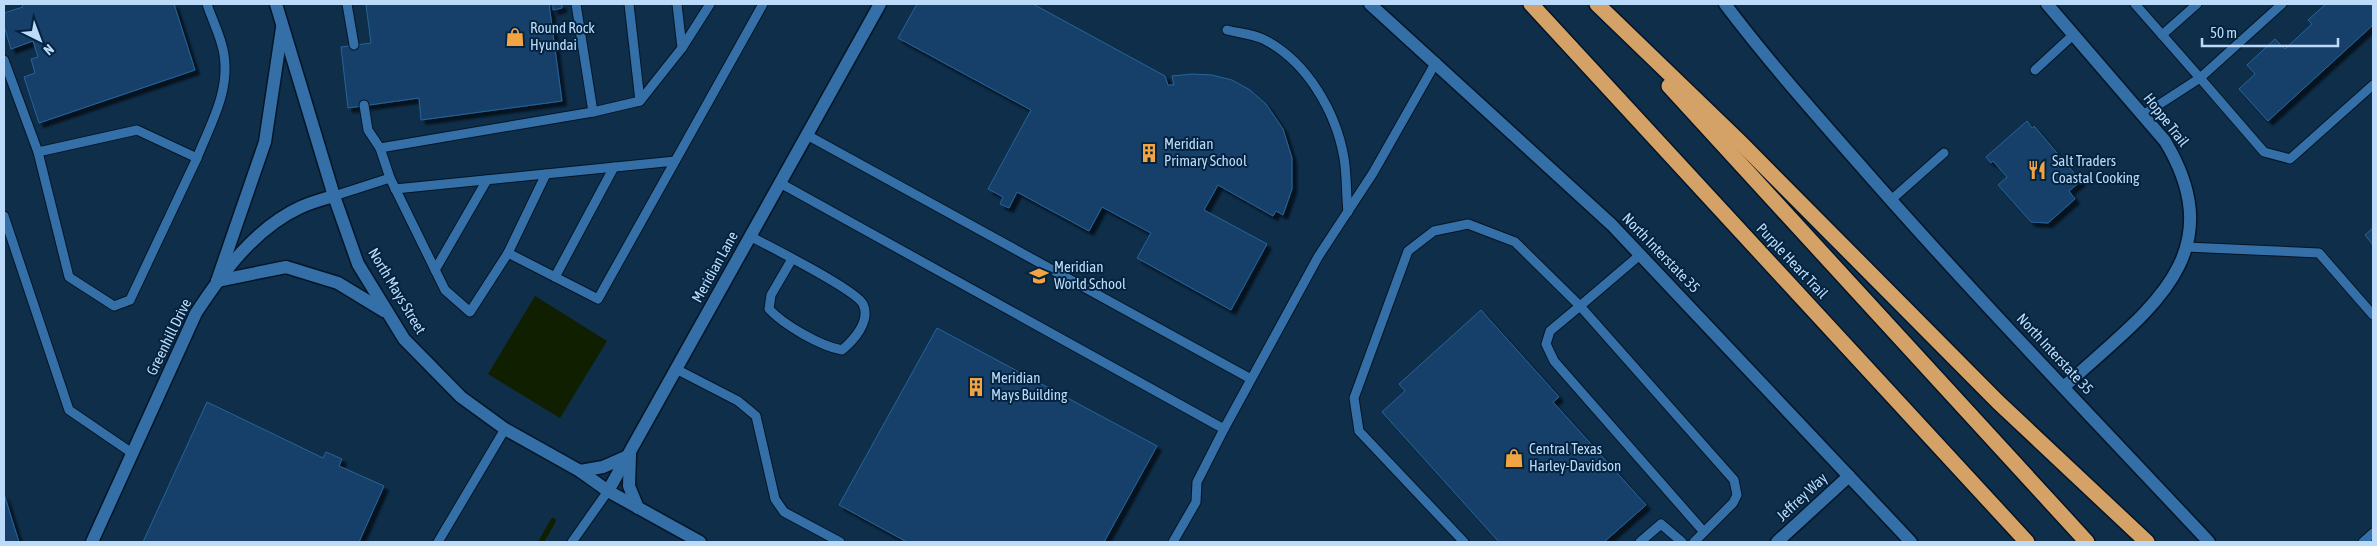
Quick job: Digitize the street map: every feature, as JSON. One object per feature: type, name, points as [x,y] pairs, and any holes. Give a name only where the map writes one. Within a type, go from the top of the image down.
[{"type":"highway","name":"Purple Heart Trail","points":[[1530,4],[2027,542]]},
{"type":"highway","name":"Purple Heart Trail","points":[[1595,4],[2087,542]]},
{"type":"highway","points":[[1595,4],[1741,143],[1998,402],[2147,542]]},
{"type":"main road","name":"North Mays Street","points":[[276,4],[334,196],[358,264],[404,339],[461,397],[506,429],[580,471],[608,491],[700,542]]},
{"type":"main road","name":"Meridian Lane","points":[[608,491],[630,455],[880,4]]},
{"type":"main road","name":"North Interstate 35","points":[[1370,4],[1436,62],[1642,254],[1911,542]]},
{"type":"main road","name":"North Interstate 35","points":[[1725,4],[1757,46],[1970,288],[2209,542]]},
{"type":"main road","name":"Hoppe Trail","points":[[2047,4],[2165,141],[2179,164],[2187,186],[2190,222],[2186,247],[2178,270],[2158,300],[2064,387]]},
{"type":"main road","points":[[217,281],[265,142],[283,23]]},
{"type":"main road","name":"Greenhill Drive","points":[[92,542],[196,313],[217,281],[241,252],[268,228],[300,207],[334,196]]},
{"type":"main road","points":[[217,281],[286,267],[338,283],[387,312]]},
{"type":"main road","points":[[580,471],[603,467],[630,455],[629,486],[638,508]]},
{"type":"main road","name":"Jeffrey Way","points":[[1778,542],[1849,476]]},
{"type":"lane","points":[[4,60],[38,152],[70,277],[114,306],[130,300],[197,158],[221,101],[225,76],[224,54],[207,4]]},
{"type":"lane","points":[[347,4],[354,45]]},
{"type":"lane","points":[[576,4],[593,112]]},
{"type":"lane","points":[[629,4],[640,101]]},
{"type":"lane","points":[[677,4],[682,48]]},
{"type":"lane","points":[[380,148],[593,112],[640,101],[682,48],[710,4]]},
{"type":"lane","points":[[508,253],[598,298],[763,4]]},
{"type":"lane","points":[[2135,4],[2264,152],[2290,159],[2373,85]]},
{"type":"lane","points":[[2162,35],[2197,4]]},
{"type":"lane","points":[[2143,115],[2200,78],[2282,4]]},
{"type":"lane","points":[[1227,30],[1263,39],[1299,65],[1316,88],[1335,124],[1344,159],[1348,212]]},
{"type":"lane","points":[[2035,70],[2073,35]]},
{"type":"lane","points":[[1173,542],[1196,502],[1197,482],[1251,379],[1318,257],[1373,173],[1436,62]]},
{"type":"lane","points":[[364,106],[368,130],[380,148],[395,189],[445,290],[470,312],[508,253],[546,174]]},
{"type":"lane","points":[[38,152],[137,130],[197,158]]},
{"type":"lane","points":[[807,134],[1251,379]]},
{"type":"lane","points":[[1891,200],[1944,153]]},
{"type":"lane","points":[[395,189],[675,161]]},
{"type":"lane","points":[[555,277],[614,167]]},
{"type":"lane","points":[[334,196],[390,178]]},
{"type":"lane","points":[[435,270],[487,180]]},
{"type":"lane","points":[[780,183],[1224,429]]},
{"type":"lane","points":[[4,216],[69,410],[132,453]]},
{"type":"lane","points":[[1464,542],[1359,432],[1354,398],[1408,251],[1434,231],[1468,224],[1514,242],[1580,306],[1734,480],[1737,495],[1732,503],[1694,542]]},
{"type":"lane","points":[[750,236],[792,259],[853,293],[863,305],[864,321],[853,341],[842,350],[829,347],[777,318],[769,309],[771,295],[792,259]]},
{"type":"lane","points":[[2186,247],[2319,253],[2373,315]]},
{"type":"lane","points":[[1642,254],[1550,331],[1546,344],[1554,361],[1704,532]]},
{"type":"lane","points":[[676,369],[738,401],[756,416],[775,499],[784,512],[840,542]]},
{"type":"lane","points":[[438,542],[506,429]]},
{"type":"lane","name":"Meridian Lane","points":[[572,542],[608,491]]},
{"type":"lane","points":[[1640,542],[1661,524],[1682,542]]},
{"type":"lane","points":[[2363,542],[2373,534]]},
{"type":"shaded area","points":[[535,296],[607,341],[560,418],[488,374]]},
{"type":"building","points":[[22,4],[174,4],[195,70],[39,123],[24,77],[35,73],[31,59],[38,57],[33,41],[11,49],[4,26],[4,13],[23,7]]},
{"type":"building","points":[[549,4],[562,101],[421,120],[419,98],[348,108],[341,47],[371,43],[366,5]]},
{"type":"building","points":[[553,4],[562,4],[562,8],[553,10]]},
{"type":"building","name":"Meridian Primary School","points":[[917,4],[1033,4],[1165,76],[1168,85],[1174,85],[1172,76],[1212,75],[1232,80],[1250,90],[1266,104],[1283,129],[1292,158],[1292,189],[1283,215],[1276,211],[1273,216],[1218,185],[1204,210],[1267,244],[1231,310],[1137,258],[1151,233],[1102,207],[1089,231],[1017,192],[1009,208],[1000,204],[1003,197],[988,189],[1031,110],[898,38]]},
{"type":"building","points":[[2326,4],[2373,4],[2373,25],[2268,121],[2239,89],[2255,74],[2247,65],[2275,39],[2285,49],[2312,24],[2308,20]]},
{"type":"building","name":"Salt Traders Coastal Cooking","points":[[2027,121],[2032,128],[2034,126],[2081,181],[2069,191],[2075,199],[2048,223],[2031,222],[1998,185],[2007,177],[1993,161],[1991,163],[1986,157]]},
{"type":"building","points":[[2373,228],[2373,245],[2365,235]]},
{"type":"building","name":"Central Texas Harley-Davidson","points":[[1481,310],[1559,397],[1553,402],[1646,505],[1604,542],[1499,542],[1382,412],[1405,391],[1399,384]]},
{"type":"building","name":"Meridian Mays Building","points":[[937,328],[1157,446],[1104,542],[907,542],[839,505]]},
{"type":"building","points":[[207,402],[323,458],[326,452],[342,459],[339,466],[384,486],[359,542],[143,542]]},
{"type":"building","points":[[4,494],[19,542],[4,542]]},
{"type":"waterway","points":[[541,542],[553,521]]},
{"type":"place","name":"Round Rock Hyundai","points":[[515,37]]},
{"type":"place","name":"Meridian Primary School","points":[[1149,153]]},
{"type":"place","name":"Salt Traders Coastal Cooking","points":[[2037,170]]},
{"type":"place","name":"Meridian World School","points":[[1039,276]]},
{"type":"place","name":"Meridian Mays Building","points":[[976,387]]},
{"type":"place","name":"Central Texas Harley-Davidson","points":[[1514,458]]}]
